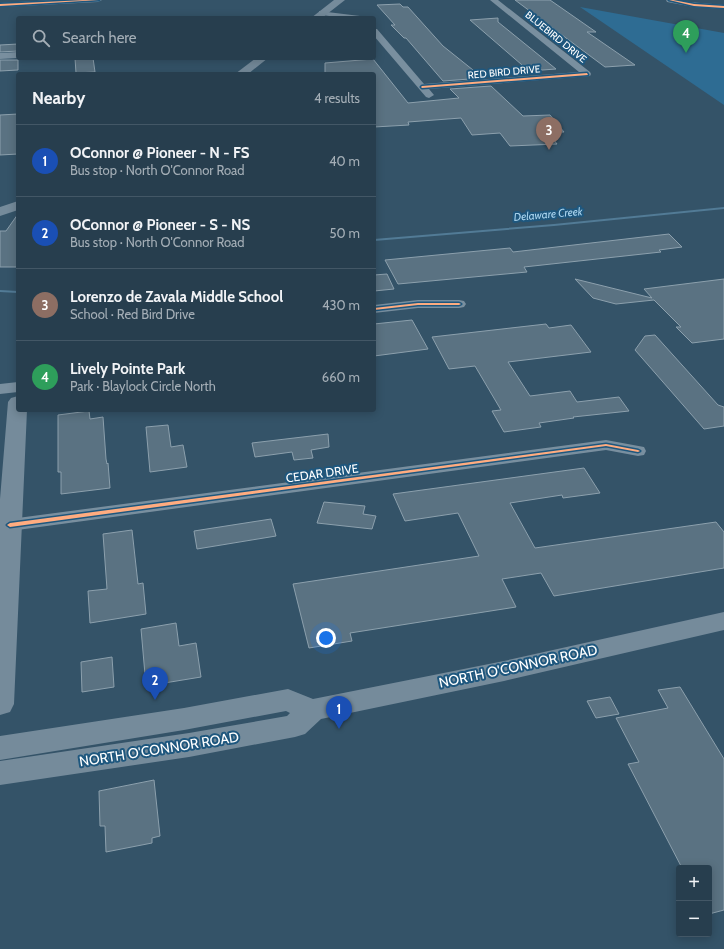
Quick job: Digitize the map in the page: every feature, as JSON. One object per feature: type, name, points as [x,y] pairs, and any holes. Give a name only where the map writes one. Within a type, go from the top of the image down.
[{"type":"main road","points":[[319,15],[340,0]]},
{"type":"main road","points":[[244,72],[260,60]]},
{"type":"main road","points":[[0,704],[17,412]]},
{"type":"main road","name":"NORTH O'CONNOR ROAD","points":[[0,773],[190,745],[295,726],[312,710],[504,671],[685,628],[724,621]]},
{"type":"main road","name":"NORTH O'CONNOR ROAD","points":[[0,748],[184,719],[288,700],[312,710]]},
{"type":"street","points":[[0,5],[98,0]]},
{"type":"street","name":"BLUEBIRD DRIVE","points":[[494,0],[587,74]]},
{"type":"street","points":[[670,0],[724,7]]},
{"type":"street","points":[[319,15],[333,16]]},
{"type":"street","points":[[376,34],[430,96]]},
{"type":"street","points":[[0,56],[16,55]]},
{"type":"street","name":"RED BIRD DRIVE","points":[[422,87],[587,74]]},
{"type":"street","points":[[376,309],[418,304],[459,304]]},
{"type":"street","points":[[0,389],[16,387]]},
{"type":"street","name":"CEDAR DRIVE","points":[[10,525],[606,445],[638,451]]},
{"type":"shaded area","points":[[580,7],[724,33],[724,105]]},
{"type":"building","points":[[515,0],[550,0],[596,32],[587,32],[635,65],[605,67]]},
{"type":"building","points":[[400,4],[403,7],[408,7],[443,46],[483,78],[443,81],[406,38],[404,38],[391,25],[395,25],[377,5]]},
{"type":"building","points":[[498,18],[498,22],[556,69],[529,71],[470,20]]},
{"type":"building","points":[[16,44],[16,51],[0,52],[0,45]]},
{"type":"building","points":[[0,60],[18,60],[18,70],[0,71]]},
{"type":"building","points":[[75,60],[93,60],[95,72],[76,72]]},
{"type":"building","points":[[374,60],[408,103],[459,98],[450,89],[491,86],[523,116],[550,115],[564,132],[548,132],[557,144],[510,146],[500,133],[472,135],[461,118],[408,122],[409,125],[376,127],[376,72],[325,72],[325,63]]},
{"type":"building","points":[[16,114],[16,154],[0,155],[0,115]]},
{"type":"building","points":[[16,217],[16,267],[0,267],[0,231],[6,231]]},
{"type":"building","points":[[669,234],[682,247],[659,250],[661,252],[524,267],[527,272],[398,284],[385,260],[510,248],[513,252]]},
{"type":"building","points":[[387,274],[394,289],[376,291],[376,275]]},
{"type":"building","points":[[575,279],[652,298],[644,289],[724,279],[724,339],[692,343],[676,327],[681,327],[654,300],[616,304],[593,298]]},
{"type":"building","points":[[412,320],[428,349],[376,356],[376,324]]},
{"type":"building","points":[[546,324],[549,328],[571,325],[591,352],[508,362],[530,396],[570,391],[577,402],[619,397],[629,411],[573,417],[574,418],[539,423],[541,427],[504,432],[492,411],[501,410],[475,366],[449,369],[432,337]]},
{"type":"building","points":[[655,335],[718,405],[724,407],[724,426],[704,429],[635,350],[645,336]]},
{"type":"building","points":[[89,412],[90,419],[103,417],[110,488],[61,494],[61,472],[58,472],[58,415]]},
{"type":"building","points":[[168,425],[171,447],[183,445],[187,467],[150,472],[146,427]]},
{"type":"building","points":[[328,434],[329,447],[311,450],[313,458],[294,460],[292,452],[255,457],[252,443]]},
{"type":"building","points":[[584,468],[600,493],[563,498],[562,495],[510,503],[535,548],[716,522],[724,532],[724,568],[554,596],[541,573],[502,579],[516,607],[350,633],[352,641],[309,648],[293,584],[479,556],[458,513],[405,521],[393,494]]},
{"type":"building","points":[[324,502],[365,506],[363,514],[376,516],[372,529],[317,523]]},
{"type":"building","points":[[271,519],[276,536],[197,549],[194,531]]},
{"type":"building","points":[[132,530],[138,584],[143,583],[146,614],[90,623],[88,591],[107,589],[103,534]]},
{"type":"building","points":[[176,623],[179,646],[196,643],[201,677],[146,686],[141,629]]},
{"type":"building","points":[[112,657],[114,687],[82,692],[81,662]]},
{"type":"building","points":[[680,687],[724,759],[724,910],[712,913],[712,865],[680,865],[628,764],[639,762],[616,718],[668,708],[658,690]]},
{"type":"building","points":[[610,697],[619,714],[596,718],[587,701]]},
{"type":"building","points":[[154,780],[160,836],[152,838],[152,843],[106,852],[105,826],[100,826],[99,791]]},
{"type":"waterway","name":"Delaware Creek","points":[[376,240],[554,225],[724,208]]},
{"type":"waterway","name":"Delaware Creek","points":[[0,291],[16,292]]},
{"type":"cycle path","points":[[0,5],[98,0]]},
{"type":"cycle path","points":[[670,0],[694,5],[724,7]]},
{"type":"cycle path","points":[[422,87],[587,74]]},
{"type":"cycle path","points":[[376,309],[418,304],[459,304]]},
{"type":"cycle path","points":[[10,525],[606,445],[638,451]]},
{"type":"place","name":"Lively Pointe Park","points":[[686,53]]},
{"type":"place","name":"Lorenzo de Zavala Middle School","points":[[549,150]]},
{"type":"place","name":"OConnor @ Pioneer - S - NS","points":[[155,700]]},
{"type":"place","name":"OConnor @ Pioneer - N - FS","points":[[339,729]]}]
